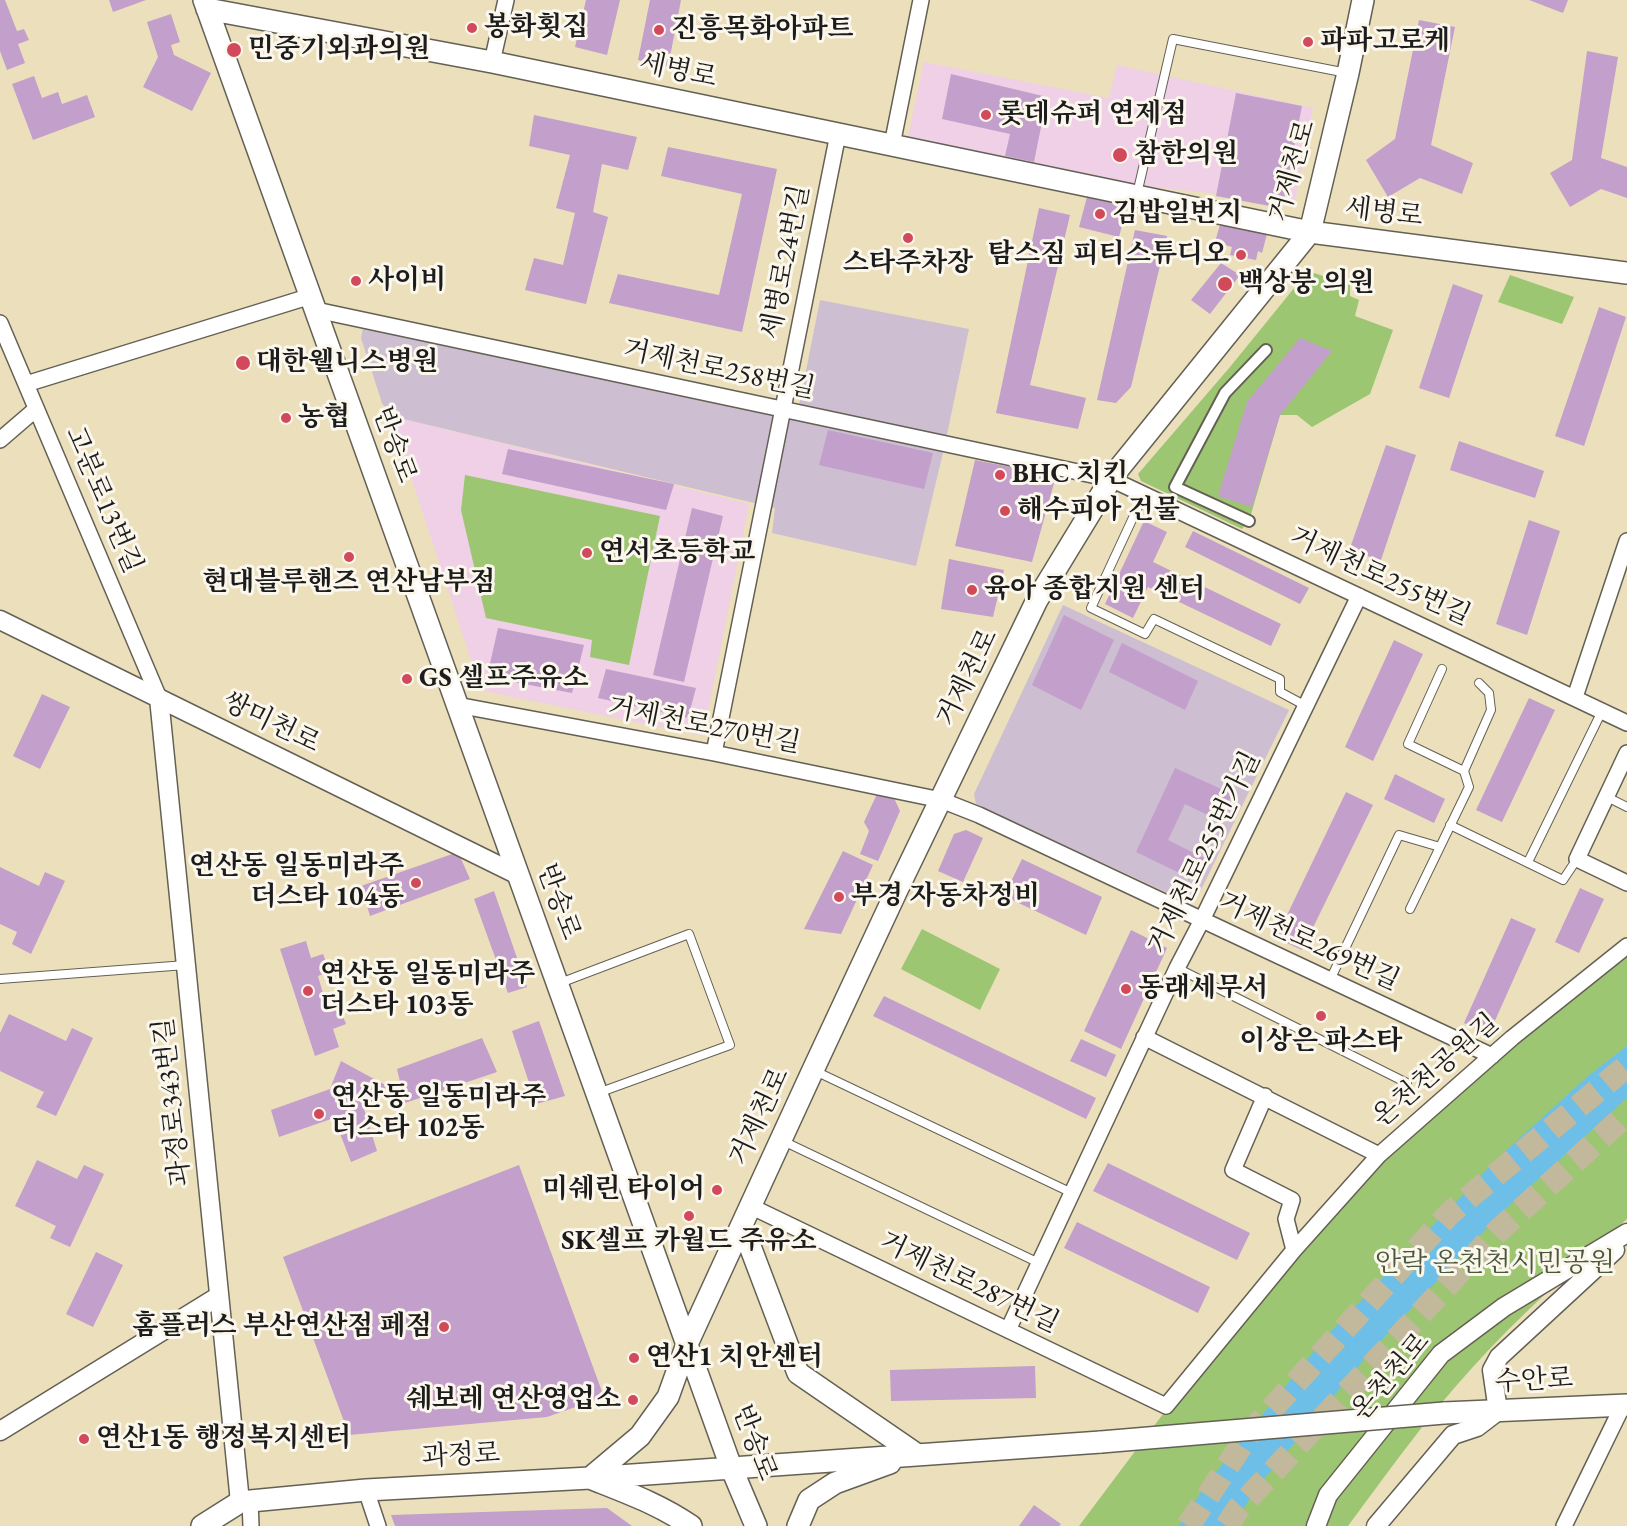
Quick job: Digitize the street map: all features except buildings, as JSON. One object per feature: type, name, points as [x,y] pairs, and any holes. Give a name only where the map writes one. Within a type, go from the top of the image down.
[{"type":"main road","name":"거제천로","points":[[590,1478],[640,1436],[668,1397],[687,1344],[741,1225],[1037,600],[1111,478],[1310,232],[1348,74],[1363,0]]},
{"type":"main road","name":"세병로","points":[[206,4],[1310,232],[1627,273]]},
{"type":"main road","name":"반송로","points":[[206,4],[731,1467],[756,1526]]},
{"type":"main road","points":[[741,1225],[798,1373],[916,1454]]},
{"type":"main road","name":"수안로","points":[[1101,1442],[1444,1413],[1625,1405]]},
{"type":"main road","name":"과정로","points":[[202,1526],[245,1502],[366,1490],[590,1478],[1101,1442]]},
{"type":"main road","points":[[798,1526],[809,1500],[835,1483],[916,1454]]},
{"type":"main road","points":[[590,1478],[641,1498],[691,1526]]},
{"type":"street","points":[[492,62],[506,0]]},
{"type":"street","points":[[892,145],[921,0]]},
{"type":"street","name":"세병로24번길","points":[[714,753],[838,134]]},
{"type":"street","points":[[26,384],[313,303]]},
{"type":"street","name":"거제천로258번길","points":[[313,303],[783,410],[1111,478]]},
{"type":"street","name":"고분로13번길","points":[[0,322],[159,698]]},
{"type":"street","points":[[1249,521],[1175,487],[1225,393],[1266,350]]},
{"type":"street","points":[[0,440],[36,409]]},
{"type":"street","name":"거제천로255번길","points":[[1111,478],[1627,723]]},
{"type":"street","points":[[1575,697],[1627,541]]},
{"type":"street","name":"거제천로255번가길","points":[[1008,1330],[1144,1037],[1359,596]]},
{"type":"street","name":"쌍미천로","points":[[0,620],[519,875]]},
{"type":"street","name":"과정로343번길","points":[[159,698],[219,1296],[245,1502]]},
{"type":"street","name":"거제천로270번길","points":[[457,705],[714,753],[941,800]]},
{"type":"street","points":[[1627,753],[1577,859],[1627,883]]},
{"type":"street","name":"거제천로269번길","points":[[941,800],[979,815],[1492,1056]]},
{"type":"street","name":"온천천공원길","points":[[1166,1406],[1294,1250],[1379,1155],[1492,1056],[1627,946]]},
{"type":"street","points":[[1144,1037],[1379,1155]]},
{"type":"street","points":[[1265,1096],[1233,1170],[1292,1200],[1286,1219],[1294,1250]]},
{"type":"street","name":"거제천로287번길","points":[[750,1206],[1166,1406]]},
{"type":"street","name":"온천천로","points":[[1317,1526],[1328,1495],[1441,1354],[1504,1307],[1627,1233]]},
{"type":"street","points":[[1376,1526],[1453,1435],[1478,1427],[1498,1411],[1492,1370],[1499,1357],[1627,1239]]},
{"type":"street","points":[[0,1431],[219,1296]]},
{"type":"street","points":[[1564,1526],[1625,1405]]},
{"type":"street","points":[[366,1490],[378,1526]]},
{"type":"street","points":[[245,1502],[251,1526]]},
{"type":"lane","points":[[1137,196],[1173,39],[1348,74]]},
{"type":"lane","points":[[1143,494],[1091,608],[1145,634],[1154,619],[1280,679],[1280,692],[1306,706]]},
{"type":"lane","points":[[1442,669],[1408,744],[1464,771]]},
{"type":"lane","points":[[1410,909],[1469,787],[1464,771],[1491,710],[1489,693],[1479,683]]},
{"type":"lane","points":[[1528,862],[1602,711]]},
{"type":"lane","points":[[1607,797],[1627,807]]},
{"type":"lane","points":[[1450,825],[1563,880],[1577,859]]},
{"type":"lane","points":[[1330,980],[1399,835],[1440,847]]},
{"type":"lane","points":[[557,984],[689,934],[730,1045],[597,1094]]},
{"type":"lane","points":[[0,980],[186,965]]},
{"type":"lane","points":[[1177,968],[1407,1083]]},
{"type":"lane","points":[[813,1070],[1072,1193]]},
{"type":"lane","points":[[782,1140],[1039,1263]]},
{"type":"shaded area","points":[[924,62],[1109,98],[1117,65],[1313,108],[1295,202],[1134,185],[908,137]]},
{"type":"shaded area","points":[[820,300],[969,329],[916,566],[772,533],[775,508],[391,416],[382,403],[361,338],[363,328],[797,416]]},
{"type":"shaded area","name":"연서초등학교","points":[[391,416],[749,504],[703,736],[484,691],[477,678]]},
{"type":"shaded area","points":[[1063,605],[1289,710],[1200,892],[1185,901],[976,804],[974,794]]},
{"type":"green space","points":[[1308,271],[1350,285],[1350,296],[1359,300],[1355,316],[1393,330],[1370,394],[1312,427],[1297,415],[1280,415],[1249,521],[1242,529],[1141,481],[1138,474],[1230,367]]},
{"type":"green space","points":[[1510,275],[1574,297],[1562,324],[1498,302]]},
{"type":"green space","points":[[465,475],[660,516],[629,665],[590,657],[592,640],[486,618],[461,510]]},
{"type":"green space","points":[[922,929],[1000,969],[980,1010],[901,969]]},
{"type":"green space","name":"안락 온천천시민공원","points":[[1627,952],[1627,1219],[1567,1273],[1490,1348],[1424,1425],[1348,1526],[1079,1526],[1163,1414],[1383,1156],[1497,1057]]},
{"type":"water","points":[[1627,1046],[1627,1098],[1500,1214],[1374,1348],[1254,1491],[1234,1526],[1179,1526],[1207,1483],[1323,1340],[1499,1157],[1588,1076]]},
{"type":"tunnel","points":[[1188,1526],[1249,1434],[1450,1213],[1627,1066]]},
{"type":"tunnel","points":[[1227,1526],[1238,1509],[1497,1232],[1627,1114]]},
{"type":"place","name":"봉화횟집","points":[[472,28]]},
{"type":"place","name":"진흥목화아파트","points":[[659,30]]},
{"type":"place","name":"파파고로케","points":[[1308,42]]},
{"type":"place","name":"민중기외과의원","points":[[234,50]]},
{"type":"place","name":"롯데슈퍼 연제점","points":[[986,115]]},
{"type":"place","name":"참한의원","points":[[1120,155]]},
{"type":"place","name":"김밥일번지","points":[[1100,214]]},
{"type":"place","name":"스타주차장","points":[[908,238]]},
{"type":"place","name":"탐스짐 피티스튜디오","points":[[1241,255]]},
{"type":"place","name":"사이비","points":[[356,281]]},
{"type":"place","name":"백상붕 의원","points":[[1225,284]]},
{"type":"place","name":"대한웰니스병원","points":[[243,363]]},
{"type":"place","name":"농협","points":[[286,418]]},
{"type":"place","name":"BHC 치킨","points":[[1000,475]]},
{"type":"place","name":"해수피아 건물","points":[[1005,511]]},
{"type":"place","name":"연서초등학교","points":[[587,553]]},
{"type":"place","name":"현대블루핸즈 연산남부점","points":[[349,557]]},
{"type":"place","name":"육아 종합지원 센터","points":[[972,590]]},
{"type":"place","name":"GS 셀프주유소","points":[[407,679]]},
{"type":"place","name":"연산동 일동미라주 더스타 104동","points":[[416,883]]},
{"type":"place","name":"부경 자동차정비","points":[[839,897]]},
{"type":"place","name":"동래세무서","points":[[1126,989]]},
{"type":"place","name":"연산동 일동미라주 더스타 103동","points":[[308,991]]},
{"type":"place","name":"이상은 파스타","points":[[1321,1016]]},
{"type":"place","name":"연산동 일동미라주 더스타 102동","points":[[319,1114]]},
{"type":"place","name":"미쉐린 타이어","points":[[717,1190]]},
{"type":"place","name":"SK셀프 카월드 주유소","points":[[689,1216]]},
{"type":"place","name":"홈플러스 부산연산점 페점","points":[[444,1327]]},
{"type":"place","name":"연산1 치안센터","points":[[634,1358]]},
{"type":"place","name":"쉐보레 연산영업소","points":[[633,1400]]},
{"type":"place","name":"연산1동 행정복지센터","points":[[84,1439]]}]
